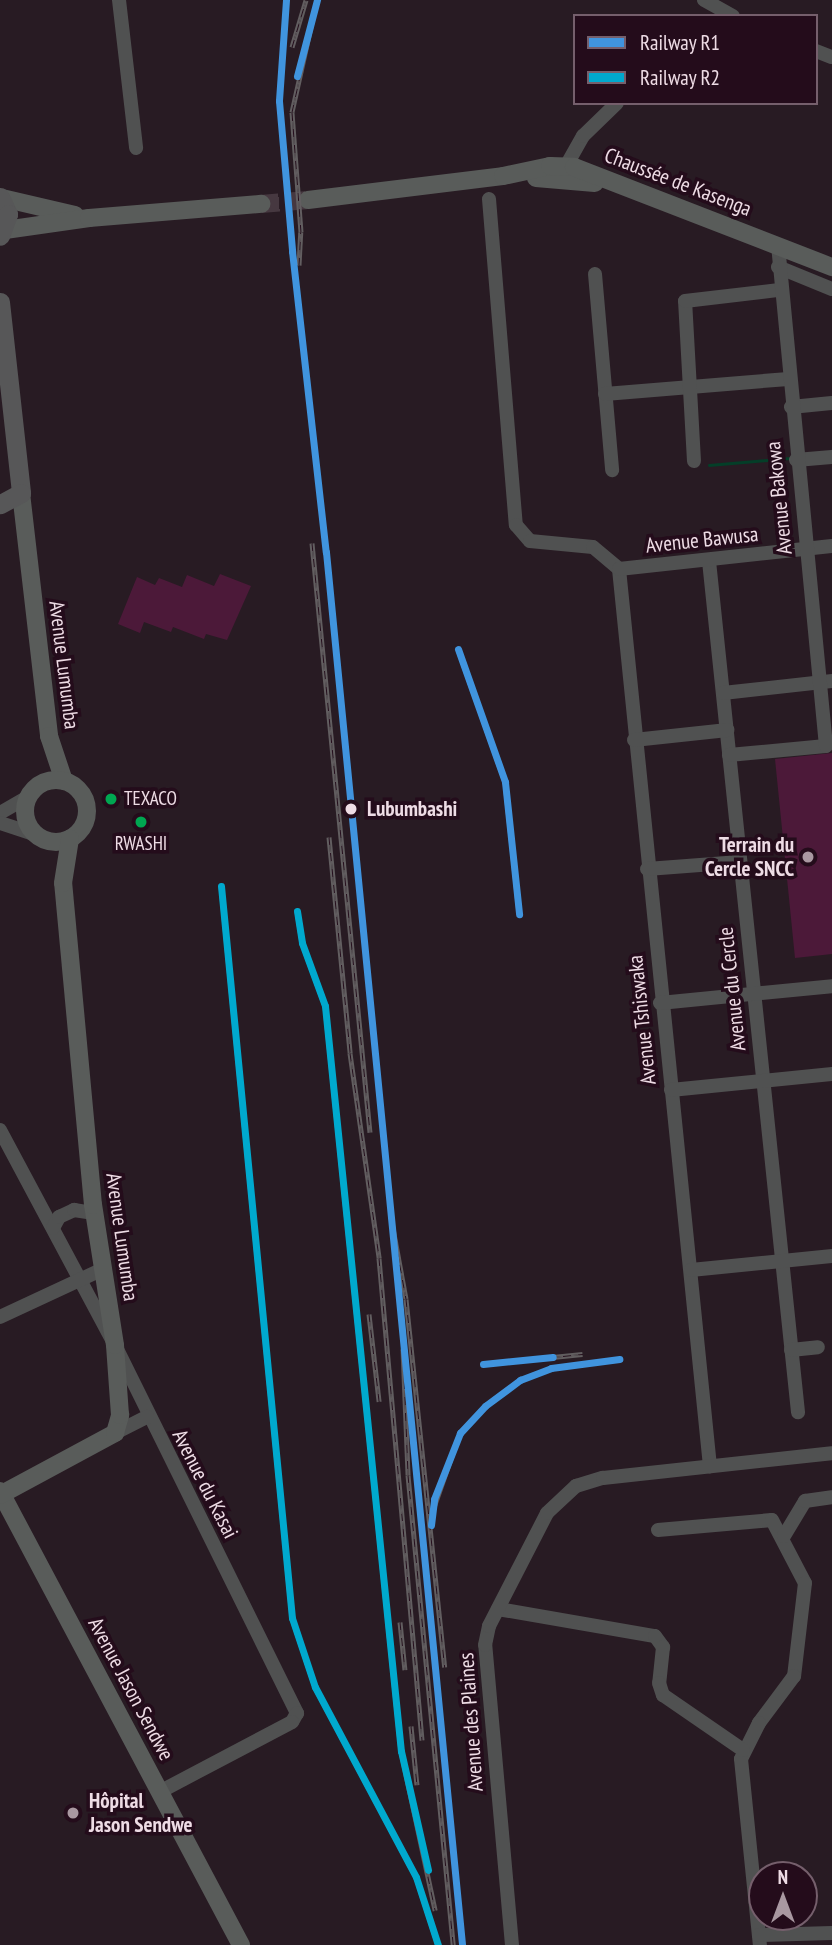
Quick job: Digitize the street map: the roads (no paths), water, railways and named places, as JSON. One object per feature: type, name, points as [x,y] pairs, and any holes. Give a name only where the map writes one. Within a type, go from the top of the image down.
[{"type":"highway","points":[[1,197],[8,214],[2,233]]},
{"type":"highway","name":"Avenue Lumumba","points":[[0,302],[7,438],[21,493]]},
{"type":"highway","points":[[0,504],[21,493]]},
{"type":"main road","name":"Chaussée de Kasenga","points":[[308,200],[503,176],[562,172],[607,187],[832,278]]},
{"type":"main road","points":[[1,197],[89,218]]},
{"type":"main road","points":[[2,233],[89,218],[261,204]]},
{"type":"main road","name":"Chaussée de Kasenga","points":[[778,256],[832,267]]},
{"type":"main road","name":"Avenue Lumumba","points":[[21,493],[49,736],[64,781]]},
{"type":"main road","points":[[49,736],[26,820],[54,856],[63,883]]},
{"type":"main road","points":[[34,790],[64,781],[82,793],[87,810],[82,828],[70,839],[63,883]]},
{"type":"main road","points":[[38,837],[70,839]]},
{"type":"main road","name":"Avenue Lumumba","points":[[63,883],[94,1213],[120,1393],[116,1433]]},
{"type":"main road","points":[[1,1493],[116,1433]]},
{"type":"main road","name":"Avenue Jason Sendwe","points":[[1,1493],[242,1945]]},
{"type":"street","points":[[120,0],[136,148]]},
{"type":"street","points":[[713,6],[729,14]]},
{"type":"street","points":[[562,172],[583,136],[615,105]]},
{"type":"street","points":[[489,199],[516,525],[530,541],[593,547],[618,569]]},
{"type":"street","points":[[778,256],[832,289]]},
{"type":"street","name":"Avenue Bakowa","points":[[729,755],[826,746],[825,682],[805,550],[779,290],[778,256]]},
{"type":"street","points":[[595,274],[612,470]]},
{"type":"street","points":[[694,461],[688,387],[687,299],[779,290]]},
{"type":"street","points":[[605,394],[788,379]]},
{"type":"street","points":[[791,407],[832,403]]},
{"type":"street","points":[[796,460],[832,457]]},
{"type":"street","name":"Avenue Bawusa","points":[[618,569],[832,546]]},
{"type":"street","name":"Avenue du Cercle","points":[[709,561],[799,1412]]},
{"type":"street","name":"Avenue Tshiswaka","points":[[618,569],[660,1003],[691,1270],[710,1466]]},
{"type":"street","points":[[723,693],[825,682]]},
{"type":"street","points":[[634,740],[727,730]]},
{"type":"street","points":[[0,813],[34,790]]},
{"type":"street","points":[[0,822],[38,837]]},
{"type":"street","points":[[647,869],[740,862]]},
{"type":"street","points":[[660,1003],[832,986]]},
{"type":"street","points":[[671,1090],[832,1074]]},
{"type":"street","name":"Avenue du Kasai","points":[[0,1130],[115,1345],[147,1417],[297,1713],[292,1722],[159,1792]]},
{"type":"street","points":[[53,1228],[60,1217],[74,1210],[94,1213]]},
{"type":"street","points":[[691,1270],[832,1256]]},
{"type":"street","points":[[0,1317],[79,1277],[103,1269]]},
{"type":"street","points":[[791,1350],[818,1347]]},
{"type":"street","points":[[116,1433],[147,1417]]},
{"type":"street","name":"Avenue des Plaines","points":[[512,1945],[485,1653],[486,1635],[547,1513],[568,1491],[603,1478],[832,1453]]},
{"type":"street","points":[[784,1536],[805,1501],[832,1497]]},
{"type":"street","points":[[659,1530],[767,1519],[777,1524],[805,1583],[796,1669],[744,1750],[759,1940],[832,1933]]},
{"type":"street","points":[[498,1609],[655,1636],[663,1647],[659,1683],[663,1695],[744,1750]]},
{"type":"waterway","points":[[709,465],[790,458]]},
{"type":"tunnel","points":[[261,204],[308,200]]},
{"type":"railway","points":[[292,47],[306,0]]},
{"type":"railway","points":[[299,265],[301,232],[292,112],[317,0]]},
{"type":"railway","points":[[312,543],[370,1132]]},
{"type":"railway","points":[[458,649],[505,782],[519,914]]},
{"type":"railway","points":[[329,837],[350,1053],[379,1258],[422,1740]]},
{"type":"railway","points":[[221,886],[292,1618],[315,1687],[416,1877],[438,1945]]},
{"type":"railway","points":[[297,911],[302,943],[325,1006],[401,1751],[435,1910]]},
{"type":"railway","points":[[391,1217],[406,1299],[445,1667]]},
{"type":"railway","points":[[369,1314],[379,1401]]},
{"type":"railway","points":[[403,1349],[408,1475],[453,1945]]},
{"type":"railway","points":[[483,1364],[583,1354]]},
{"type":"railway","points":[[432,1513],[460,1433],[485,1406],[520,1380],[551,1368],[619,1359]]},
{"type":"railway","points":[[400,1622],[405,1670]]},
{"type":"railway","points":[[411,1726],[417,1785]]},
{"type":"rail line","name":"R1","points":[[286,0],[279,101],[292,251],[326,552],[462,1945]]},
{"type":"rail line","name":"R1","points":[[297,76],[317,0]]},
{"type":"rail line","name":"R1","points":[[458,649],[505,782],[519,914]]},
{"type":"rail line","name":"R2","points":[[221,886],[292,1618],[315,1687],[416,1877],[438,1945]]},
{"type":"rail line","name":"R2","points":[[297,911],[302,943],[325,1006],[401,1751],[428,1870]]},
{"type":"rail line","name":"R1","points":[[483,1364],[553,1357]]},
{"type":"rail line","name":"R1","points":[[431,1525],[434,1499],[460,1433],[485,1406],[520,1380],[551,1368],[619,1359]]},
{"type":"place","name":"TEXACO","points":[[111,799]]},
{"type":"place","name":"Lubumbashi","points":[[351,809]]},
{"type":"place","name":"RWASHI","points":[[141,822]]},
{"type":"place","name":"Terrain du Cercle SNCC","points":[[808,857]]},
{"type":"place","name":"Hôpital Jason Sendwe","points":[[73,1813]]}]
